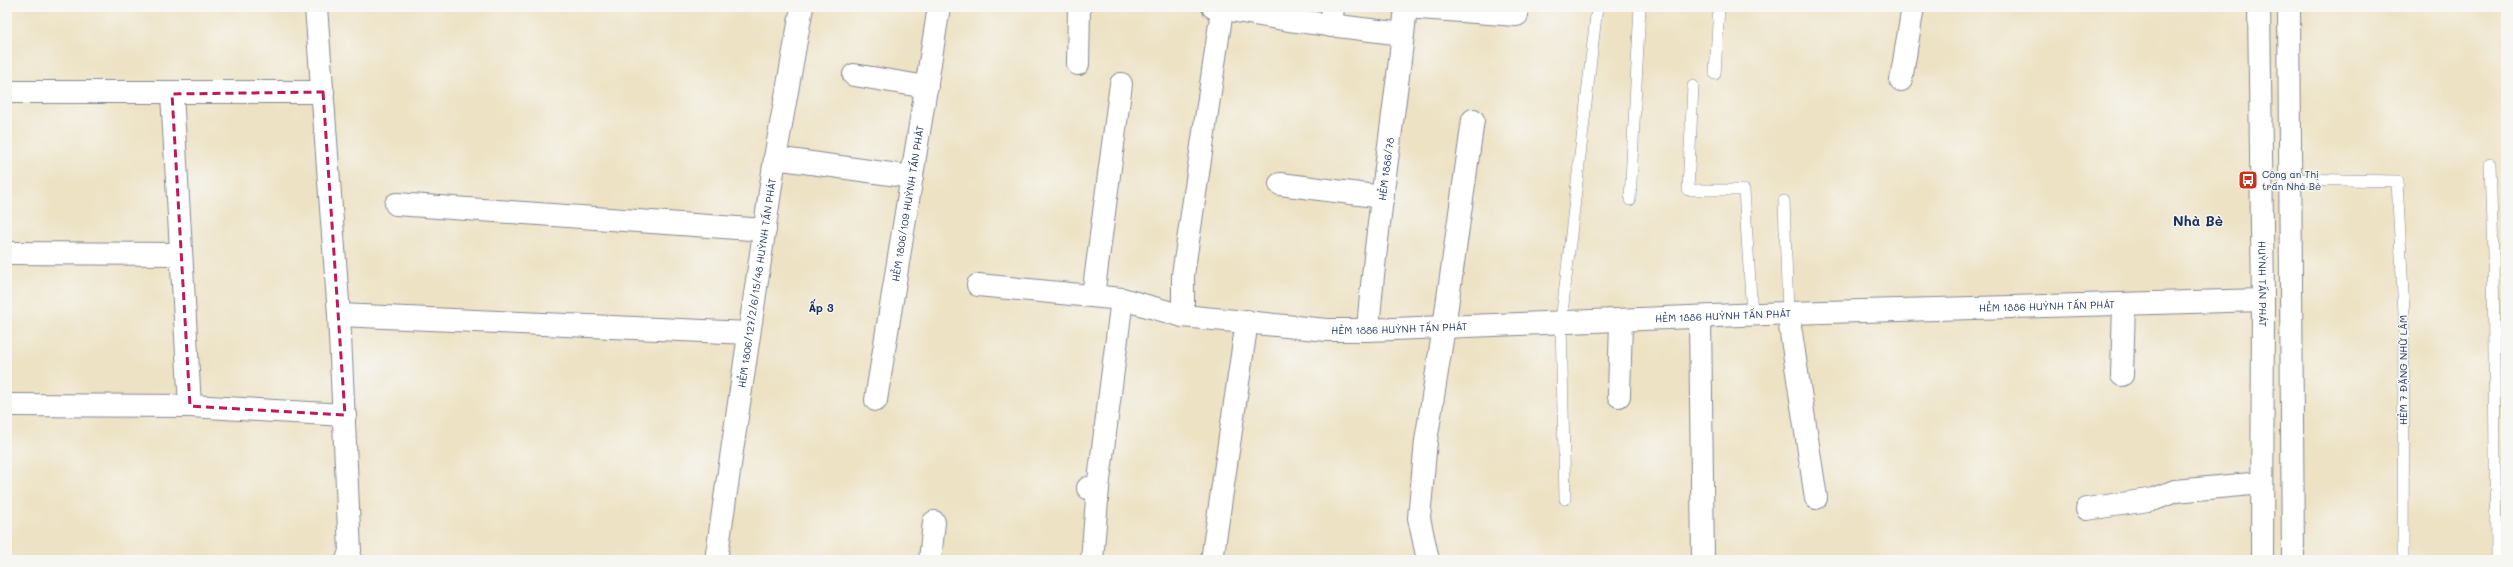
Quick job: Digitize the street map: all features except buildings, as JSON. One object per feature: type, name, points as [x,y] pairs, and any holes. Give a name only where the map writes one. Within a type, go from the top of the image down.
[{"type":"street","points":[[316,7],[345,415],[350,550],[347,560]]},
{"type":"street","name":"HẺM 1806/127/2/6/15/48 HUỲNH TẤN PHÁT","points":[[716,560],[775,158],[802,7]]},
{"type":"street","name":"HẺM 1806/109 HUỲNH TẤN PHÁT","points":[[876,400],[939,7]]},
{"type":"street","points":[[1078,64],[1079,7]]},
{"type":"street","points":[[1406,7],[1517,15]]},
{"type":"street","name":"HẺM 1886/78","points":[[1368,330],[1373,258],[1383,197],[1406,7]]},
{"type":"street","points":[[1901,80],[1913,7]]},
{"type":"street","name":"HUỲNH TẤN PHÁT","points":[[2259,7],[2263,300],[2262,560]]},
{"type":"street","points":[[2289,7],[2293,560]]},
{"type":"street","points":[[1183,316],[1183,275],[1218,8],[1332,16],[1403,34]]},
{"type":"street","points":[[854,75],[927,87]]},
{"type":"street","points":[[1093,296],[1121,84]]},
{"type":"street","points":[[7,92],[172,94],[323,92]]},
{"type":"street","points":[[172,94],[190,406]]},
{"type":"street","points":[[1428,560],[1419,518],[1426,441],[1444,327],[1473,120]]},
{"type":"street","points":[[775,158],[912,177]]},
{"type":"street","points":[[1280,184],[1383,197]]},
{"type":"street","points":[[396,204],[765,230]]},
{"type":"street","points":[[7,253],[181,254]]},
{"type":"street","name":"HẺM 1886 HUỲNH TẤN PHÁT","points":[[978,285],[1122,299],[1183,316],[1247,321],[1327,330],[1368,330],[1752,314],[2263,300]]},
{"type":"street","points":[[1092,560],[1092,488],[1122,299]]},
{"type":"street","points":[[2122,375],[2124,304]]},
{"type":"street","points":[[1788,313],[1816,498]]},
{"type":"street","points":[[339,315],[749,333]]},
{"type":"street","points":[[1700,317],[1703,560]]},
{"type":"street","points":[[1619,396],[1621,320]]},
{"type":"street","points":[[1212,560],[1247,321]]},
{"type":"street","points":[[7,405],[190,406],[345,415]]},
{"type":"street","points":[[2088,509],[2155,499],[2175,491],[2262,483]]},
{"type":"street","points":[[930,560],[934,522]]},
{"type":"lane","points":[[1565,499],[1561,322],[1598,7]]},
{"type":"lane","points":[[1630,200],[1640,7]]},
{"type":"lane","points":[[1715,74],[1718,7]]},
{"type":"lane","points":[[1693,86],[1688,190],[1744,190],[1752,314]]},
{"type":"lane","points":[[2490,164],[2496,560]]},
{"type":"lane","name":"HẺM 7 ĐẶNG NHỮ LÂM","points":[[2290,179],[2397,181],[2404,313],[2404,560]]},
{"type":"lane","points":[[1784,201],[1788,313]]},
{"type":"highlighted area","points":[[323,92],[345,415],[190,406],[172,94]]},
{"type":"place","name":"Công an Thị trấn Nhà Bè","points":[[2248,180]]},
{"type":"district","name":"Nhà Bè","points":[[2198,221]]},
{"type":"district","name":"Ấp 3","points":[[821,308]]}]
